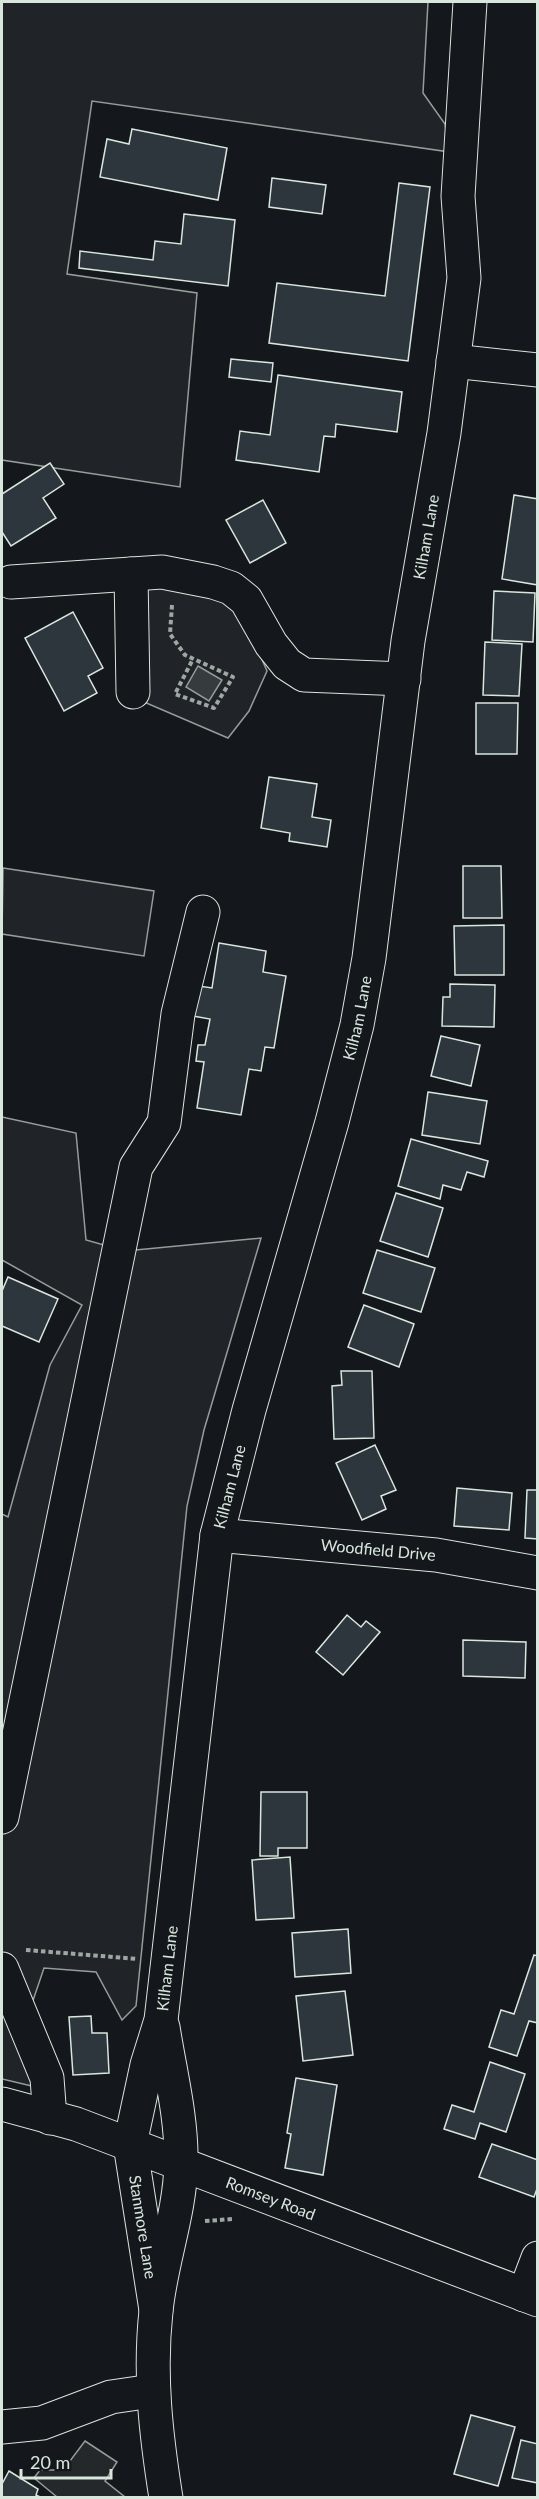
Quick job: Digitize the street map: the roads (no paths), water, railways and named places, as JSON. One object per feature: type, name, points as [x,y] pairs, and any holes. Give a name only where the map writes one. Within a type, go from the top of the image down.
[{"type":"street","name":"Kilham Lane","points":[[130,2144],[147,2065],[161,2020],[166,1961],[217,1535],[249,1410],[357,1025],[383,860],[404,680],[464,278],[458,196],[470,2]]},
{"type":"street","points":[[453,361],[537,370]]},
{"type":"street","points":[[131,574],[133,692]]},
{"type":"street","points":[[11,582],[131,574],[175,574],[213,582],[231,588],[246,600],[271,644],[287,664],[304,675],[404,680]]},
{"type":"street","points":[[2,1817],[136,1167],[164,1123],[178,1014],[203,912]]},
{"type":"street","name":"Woodfield Drive","points":[[217,1535],[436,1556],[537,1573]]},
{"type":"street","points":[[13,1960],[47,2078],[50,2118]]},
{"type":"street","name":"Kilham Lane","points":[[161,2020],[181,2137],[181,2165]]},
{"type":"street","name":"Romsey Road","points":[[2,2104],[76,2124],[530,2297]]},
{"type":"street","name":"Stanmore Lane","points":[[130,2144],[156,2310]]},
{"type":"street","name":"Stanmore Lane","points":[[166,2498],[152,2391],[156,2310],[178,2207],[181,2165]]},
{"type":"street","points":[[530,2297],[537,2258]]},
{"type":"street","points":[[2,2427],[42,2423],[111,2397],[152,2391]]}]
